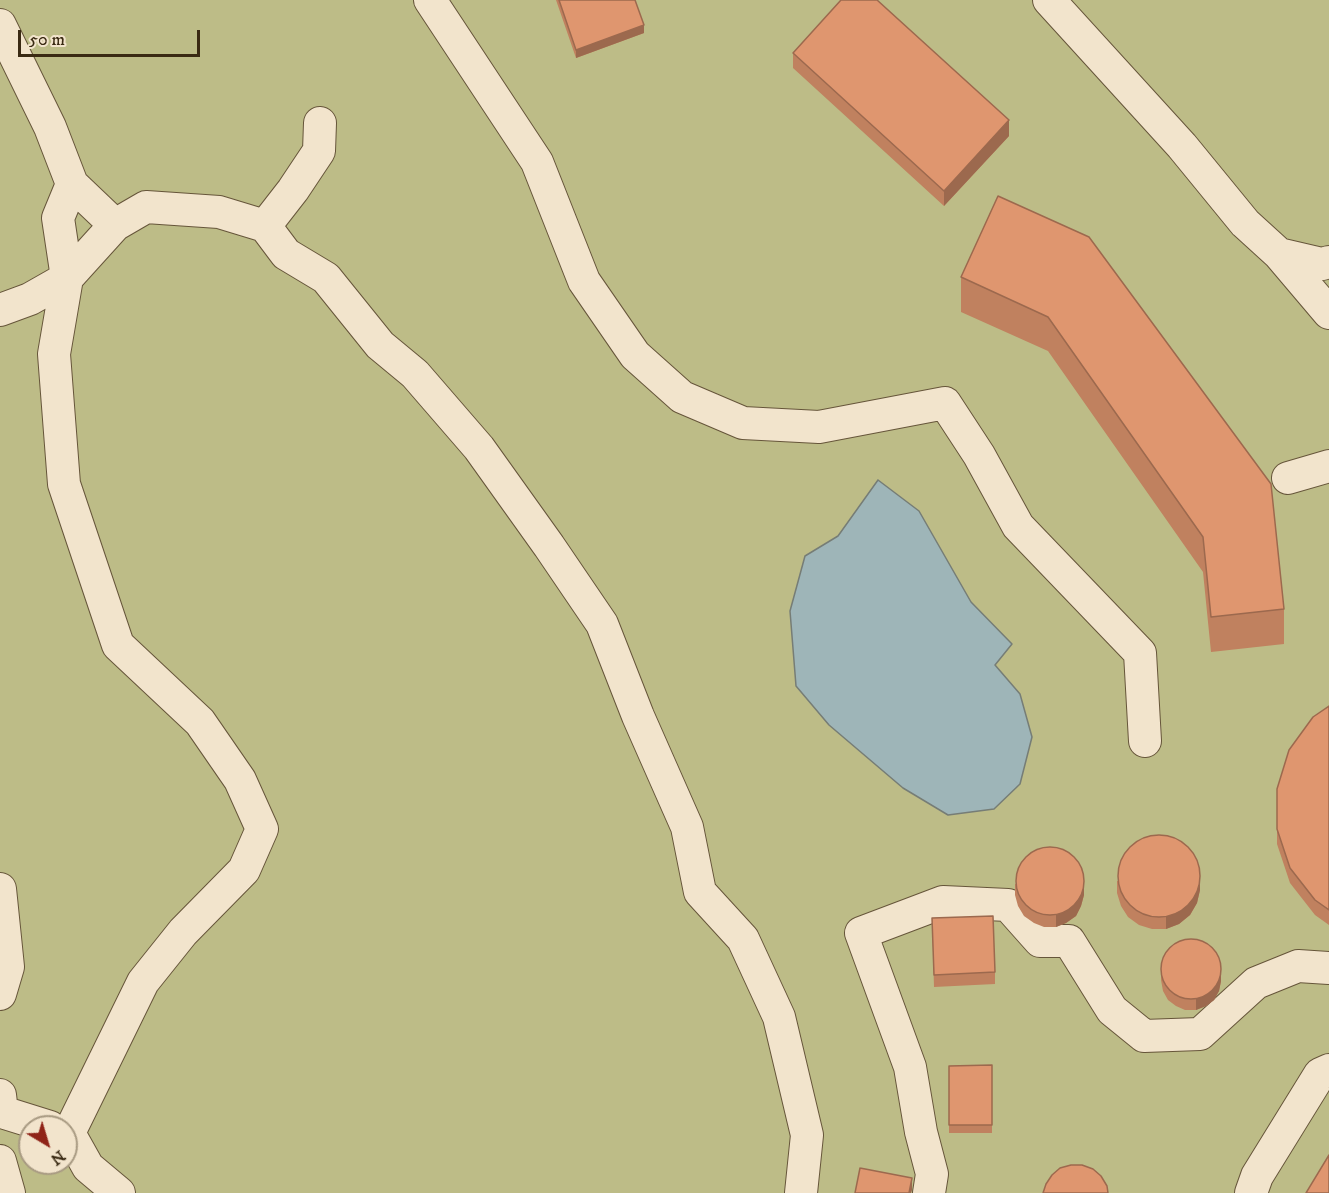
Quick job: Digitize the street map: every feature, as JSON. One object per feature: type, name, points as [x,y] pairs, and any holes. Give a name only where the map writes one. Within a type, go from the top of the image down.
[{"type":"lane","points":[[430,0],[537,162],[584,281],[635,355],[682,397],[743,423],[819,427],[945,403],[979,456],[1018,526],[1140,653],[1145,741]]},
{"type":"lane","points":[[1049,0],[1182,146],[1245,223],[1279,254],[1329,314]]},
{"type":"lane","points":[[0,25],[50,127],[72,184],[115,225]]},
{"type":"lane","points":[[265,226],[319,151],[320,123]]},
{"type":"lane","points":[[70,1115],[143,982],[183,932],[244,870],[262,829],[240,780],[200,722],[118,645],[64,484],[54,354],[67,278],[58,218],[72,184]]},
{"type":"lane","points":[[0,310],[30,299],[67,278],[115,225],[146,207],[219,212],[265,226],[286,254],[326,278],[380,345],[415,374],[479,448],[602,624],[638,716],[687,827],[700,892],[743,939],[778,1017],[807,1135],[801,1193]]},
{"type":"lane","points":[[1279,254],[1322,264],[1329,262]]},
{"type":"lane","points":[[1288,478],[1329,466]]},
{"type":"lane","points":[[0,889],[8,967],[0,994]]},
{"type":"lane","points":[[929,1193],[932,1174],[921,1132],[910,1066],[861,933],[943,902],[1008,905],[1040,941],[1069,941],[1112,1010],[1143,1036],[1200,1034],[1256,982],[1298,966],[1329,968]]},
{"type":"lane","points":[[1251,1193],[1257,1176],[1320,1074],[1329,1070]]},
{"type":"lane","points":[[1,1116],[18,1120]]},
{"type":"lane","points":[[78,1153],[88,1167],[119,1193]]},
{"type":"lane","points":[[0,1161],[9,1193]]},
{"type":"shaded area","points":[[0,0],[1329,0],[1329,1193],[0,1193]]},
{"type":"water","points":[[878,480],[919,511],[971,602],[1012,644],[995,665],[1020,694],[1032,737],[1020,784],[994,809],[948,815],[903,788],[829,725],[796,686],[790,611],[805,556],[838,536]]},
{"type":"building","points":[[559,0],[635,0],[644,25],[576,50]]},
{"type":"building","points":[[841,0],[877,0],[1009,120],[944,191],[793,53]]},
{"type":"building","points":[[998,196],[1089,237],[1271,484],[1284,609],[1211,617],[1203,537],[1048,317],[961,277]]},
{"type":"building","points":[[1329,706],[1329,910],[1315,900],[1290,868],[1277,829],[1277,789],[1289,750],[1313,717]]},
{"type":"building","points":[[1159,835],[1175,838],[1188,847],[1197,860],[1200,876],[1197,892],[1188,905],[1175,914],[1159,917],[1143,914],[1130,905],[1121,892],[1118,876],[1121,860],[1130,847],[1143,838]]},
{"type":"building","points":[[1043,847],[1057,847],[1069,852],[1079,862],[1084,881],[1079,900],[1069,910],[1057,915],[1043,915],[1031,910],[1021,900],[1016,888],[1016,874],[1021,862],[1031,852]]},
{"type":"building","points":[[993,916],[995,972],[934,975],[932,918]]},
{"type":"building","points":[[1191,939],[1212,948],[1221,969],[1212,990],[1191,999],[1170,990],[1161,969],[1170,948]]},
{"type":"building","points":[[992,1065],[992,1125],[949,1125],[949,1066]]},
{"type":"building","points":[[1329,1155],[1329,1193],[1306,1193]]},
{"type":"building","points":[[1082,1165],[1093,1169],[1101,1176],[1108,1193],[1043,1193],[1052,1175],[1060,1168]]},
{"type":"building","points":[[860,1168],[912,1178],[909,1193],[855,1193]]}]
